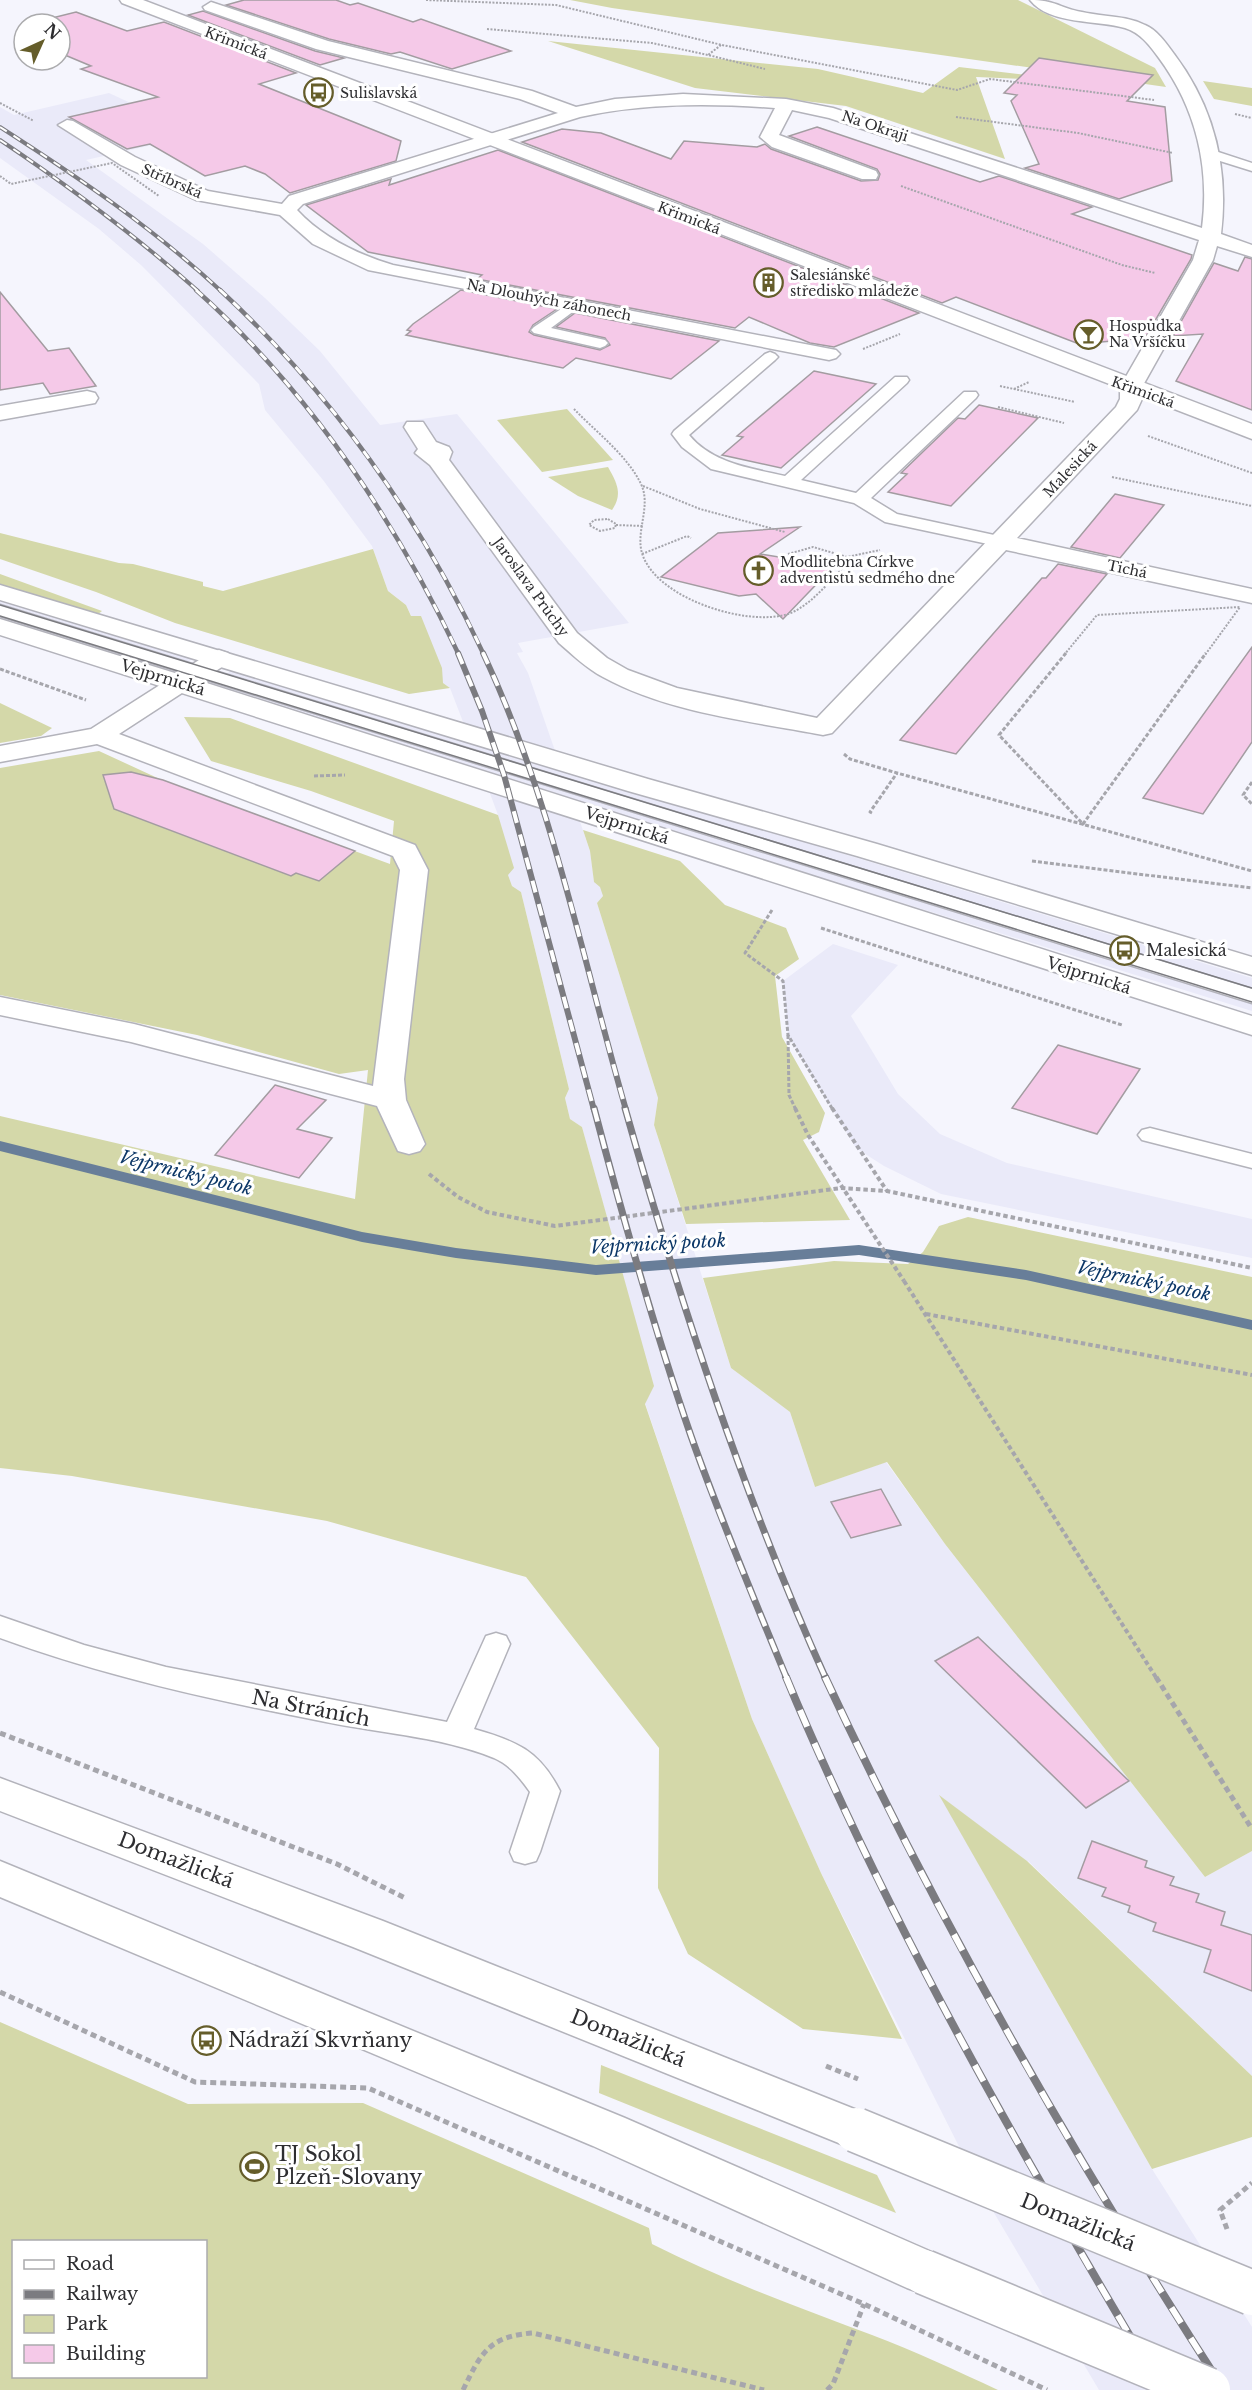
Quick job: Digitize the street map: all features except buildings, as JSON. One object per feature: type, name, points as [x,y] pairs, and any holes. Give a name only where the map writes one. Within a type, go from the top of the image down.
[{"type":"street","name":"Křimická","points":[[128,0],[486,140],[1252,432]]},
{"type":"street","points":[[1038,0],[1067,14],[1128,24],[1128,4]]},
{"type":"street","name":"Křimická","points":[[211,7],[322,45],[526,95],[575,113]]},
{"type":"street","name":"Malesická","points":[[823,728],[1126,410],[1131,399],[1131,387],[1203,260],[1212,238],[1215,198],[1210,158],[1197,106],[1179,69],[1146,33],[1128,24]]},
{"type":"street","name":"Na Okraji","points":[[486,140],[575,113],[615,104],[683,99],[786,104],[833,113],[1252,251]]},
{"type":"street","points":[[786,104],[769,137],[778,143],[869,175]]},
{"type":"street","name":"Stříbrská","points":[[67,125],[128,161],[203,196],[286,210]]},
{"type":"street","points":[[286,210],[296,200],[486,140]]},
{"type":"street","name":"Na Dlouhých záhonech","points":[[286,210],[326,245],[367,264],[829,354]]},
{"type":"street","points":[[0,413],[87,398]]},
{"type":"street","name":"Jaroslava Průchy","points":[[415,427],[568,638],[590,658],[619,675],[662,690],[823,728]]},
{"type":"street","name":"Tichá","points":[[1002,542],[1252,597]]},
{"type":"street","name":"Vejprnická","points":[[0,592],[200,671],[1252,1026]]},
{"type":"street","name":"Vejprnická","points":[[0,627],[200,671],[626,782],[889,856],[1252,966]]},
{"type":"street","points":[[0,754],[99,736],[200,671]]},
{"type":"street","points":[[99,736],[405,851],[414,870],[388,1079],[390,1100],[409,1144]]},
{"type":"street","points":[[0,1006],[134,1033],[390,1100]]},
{"type":"street","name":"Domažlická","points":[[0,1794],[368,1934],[856,2130],[1252,2293]]},
{"type":"street","points":[[0,1878],[609,2132],[924,2272],[1208,2390]]},
{"type":"lane","points":[[1210,158],[1252,167]]},
{"type":"lane","points":[[573,305],[539,330],[600,342]]},
{"type":"lane","points":[[770,357],[680,434],[688,444],[717,465],[860,499],[891,518],[1002,542]]},
{"type":"lane","points":[[789,482],[901,380]]},
{"type":"lane","points":[[860,499],[970,395]]},
{"type":"lane","name":"Vejprnická","points":[[0,610],[1252,996]]},
{"type":"lane","points":[[1150,1135],[1252,1161]]},
{"type":"lane","name":"Na Stráních","points":[[0,1627],[112,1664],[192,1685],[456,1736],[506,1751],[527,1765],[545,1791],[525,1852]]},
{"type":"lane","points":[[456,1736],[496,1644]]},
{"type":"path","points":[[426,0],[556,5],[722,45],[957,90],[990,80],[1197,106]]},
{"type":"path","points":[[487,29],[652,43],[768,69]]},
{"type":"path","points":[[708,55],[722,45]]},
{"type":"path","points":[[949,116],[1007,126],[1078,133],[1210,158]]},
{"type":"path","points":[[0,176],[11,184],[112,163],[159,196]]},
{"type":"path","points":[[869,175],[1122,265],[1160,274]]},
{"type":"path","points":[[856,352],[944,315]]},
{"type":"path","points":[[991,385],[1082,403]]},
{"type":"path","points":[[574,409],[642,485],[700,509],[786,532]]},
{"type":"path","points":[[1113,423],[1252,473]]},
{"type":"path","points":[[1112,477],[1252,506]]},
{"type":"path","points":[[642,485],[645,503],[642,554],[661,582],[693,602],[730,611],[774,616],[789,613],[803,604],[847,564],[848,557]]},
{"type":"path","points":[[616,525],[612,520],[603,519],[594,520],[589,525],[592,529],[604,531],[616,525],[643,526]]},
{"type":"path","points":[[642,554],[687,536],[691,538]]},
{"type":"path","points":[[788,554],[813,547],[848,557],[885,549]]},
{"type":"path","points":[[1240,607],[1083,824],[999,735],[1097,615],[1240,607]]},
{"type":"path","points":[[0,669],[130,716]]},
{"type":"path","points":[[839,750],[850,759],[897,773],[1252,871]]},
{"type":"path","points":[[870,812],[897,773]]},
{"type":"path","points":[[308,776],[355,774]]},
{"type":"path","points":[[1252,782],[1243,795],[1252,804]]},
{"type":"path","points":[[1031,860],[1252,888]]},
{"type":"path","points":[[783,914],[772,910],[746,953],[783,981],[788,1035],[789,1095],[808,1136],[904,1281],[1252,1830]]},
{"type":"path","points":[[813,926],[865,945],[1132,1028]]},
{"type":"path","points":[[788,1035],[856,1148],[887,1191]]},
{"type":"path","points":[[409,1144],[429,1173],[451,1195],[484,1213],[514,1221],[555,1226],[841,1188],[887,1191],[1252,1268]]},
{"type":"path","points":[[925,1314],[1252,1375]]},
{"type":"path","points":[[0,1733],[337,1864],[412,1901]]},
{"type":"path","points":[[0,1992],[195,2082],[368,2088],[864,2304],[1047,2390]]},
{"type":"path","points":[[815,2062],[826,2066]]},
{"type":"path","points":[[1232,2240],[1220,2210],[1252,2183]]},
{"type":"path","points":[[827,2390],[833,2384],[864,2304]]},
{"type":"path","points":[[463,2390],[481,2354],[495,2340],[511,2334],[533,2334],[764,2390]]},
{"type":"shaded area","points":[[109,93],[176,124],[161,143],[86,160],[203,244],[265,298],[320,351],[380,425],[457,414],[629,623],[518,643],[523,652],[517,653],[528,673],[561,768],[1252,978],[1252,1011],[573,801],[590,851],[594,881],[601,887],[603,896],[597,903],[658,1098],[654,1125],[731,1368],[790,1412],[815,1487],[886,1462],[945,1544],[1205,1877],[1252,1851],[1252,2076],[1028,1861],[998,1899],[1152,2169],[1252,2327],[1252,2390],[1099,2390],[984,2196],[821,1873],[752,1719],[645,1403],[653,1386],[582,1127],[570,1119],[565,1098],[569,1089],[521,892],[512,886],[508,875],[498,815],[482,772],[209,685],[234,669],[470,740],[450,688],[443,683],[406,605],[388,591],[372,546],[323,480],[265,410],[259,384],[141,265],[99,229],[0,158],[0,107],[14,115]]},
{"type":"shaded area","points":[[0,598],[195,657],[171,673],[0,621]]},
{"type":"shaded area","points":[[833,944],[898,965],[851,1016],[898,1094],[940,1134],[1007,1163],[1252,1219],[1252,1258],[941,1194],[884,1166],[856,1148],[788,1035],[783,981]]},
{"type":"green space","points":[[570,0],[1018,0],[1155,68],[1166,87],[612,8]]},
{"type":"green space","points":[[548,41],[818,69],[923,93],[959,67],[1077,81],[976,77],[1005,159],[846,106],[695,88]]},
{"type":"green space","points":[[1203,81],[1252,88],[1252,106],[1214,99]]},
{"type":"green space","points":[[567,409],[613,460],[542,472],[497,420]]},
{"type":"green space","points":[[608,467],[618,488],[617,499],[612,510],[578,496],[548,477]]},
{"type":"green space","points":[[0,533],[203,582],[203,586],[223,591],[373,549],[388,591],[406,605],[411,616],[421,616],[442,668],[443,683],[450,688],[409,694],[175,623],[96,592],[0,559]]},
{"type":"green space","points":[[0,574],[102,611],[98,614],[0,586]]},
{"type":"green space","points":[[0,703],[52,728],[41,736],[0,743]]},
{"type":"green space","points":[[184,717],[230,718],[498,815],[514,868],[508,875],[512,886],[521,892],[569,1089],[565,1098],[570,1119],[582,1127],[654,1386],[645,1404],[752,1719],[821,1873],[902,2039],[803,2029],[688,1954],[658,1888],[659,1748],[526,1577],[327,1521],[72,1476],[0,1468],[0,1116],[355,1199],[368,1070],[339,1074],[197,1035],[0,995],[0,768],[99,751],[164,781],[390,864],[394,821],[311,791],[211,761]]},
{"type":"green space","points":[[583,830],[680,861],[725,905],[786,928],[799,959],[775,976],[782,1037],[825,1113],[819,1132],[803,1140],[850,1220],[686,1224],[654,1125],[658,1098],[597,903],[603,896],[600,887],[594,882],[590,851]]},
{"type":"green space","points":[[968,1217],[1252,1277],[1252,1851],[1205,1877],[945,1544],[887,1462],[815,1487],[790,1412],[731,1368],[703,1278],[834,1261],[908,1264],[923,1252],[939,1226]]},
{"type":"green space","points":[[939,1795],[1027,1861],[1252,2076],[1252,2137],[1152,2169]]},
{"type":"green space","name":"TJ Sokol Plzeň-Slovany","points":[[0,2022],[188,2104],[363,2103],[649,2228],[652,2244],[706,2269],[936,2361],[998,2390],[0,2390]]},
{"type":"green space","points":[[601,2065],[877,2175],[896,2213],[599,2093]]},
{"type":"waterway","name":"Vejprnický potok","points":[[0,1146],[362,1237],[456,1253],[596,1270],[859,1250],[1026,1275],[1252,1325]]},
{"type":"tram line","points":[[0,605],[1252,988]]},
{"type":"tram line","points":[[0,616],[1252,1002]]},
{"type":"railway","points":[[0,127],[114,204],[169,246],[221,291]]},
{"type":"railway","points":[[0,140],[102,212],[198,291]]},
{"type":"railway","points":[[196,290],[276,370],[346,459],[406,554],[459,655]]},
{"type":"railway","points":[[220,290],[299,371],[370,459],[431,554],[484,655]]},
{"type":"railway","points":[[458,653],[482,711],[504,775],[594,1110]]},
{"type":"railway","points":[[483,653],[507,708],[547,821],[626,1110]]},
{"type":"railway","points":[[594,1108],[664,1355],[691,1436],[725,1528],[787,1679]]},
{"type":"railway","points":[[625,1108],[668,1253],[740,1469],[826,1679]]},
{"type":"railway","points":[[786,1677],[826,1769],[914,1951],[1010,2129],[1162,2390]]},
{"type":"railway","points":[[825,1677],[915,1860],[1012,2040],[1115,2217],[1224,2390]]},
{"type":"place","name":"Sulislavská","points":[[319,93]]},
{"type":"place","name":"Salesiánské středisko mládeže","points":[[769,283]]},
{"type":"place","name":"Hospůdka Na Vršíčku","points":[[1088,334]]},
{"type":"place","name":"Modlitebna Církve adventistů sedmého dne","points":[[759,570]]},
{"type":"place","name":"Malesická","points":[[1125,950]]},
{"type":"place","name":"Nádraží Skvrňany","points":[[207,2040]]},
{"type":"place","name":"TJ Sokol Plzeň-Slovany","points":[[254,2166]]}]
